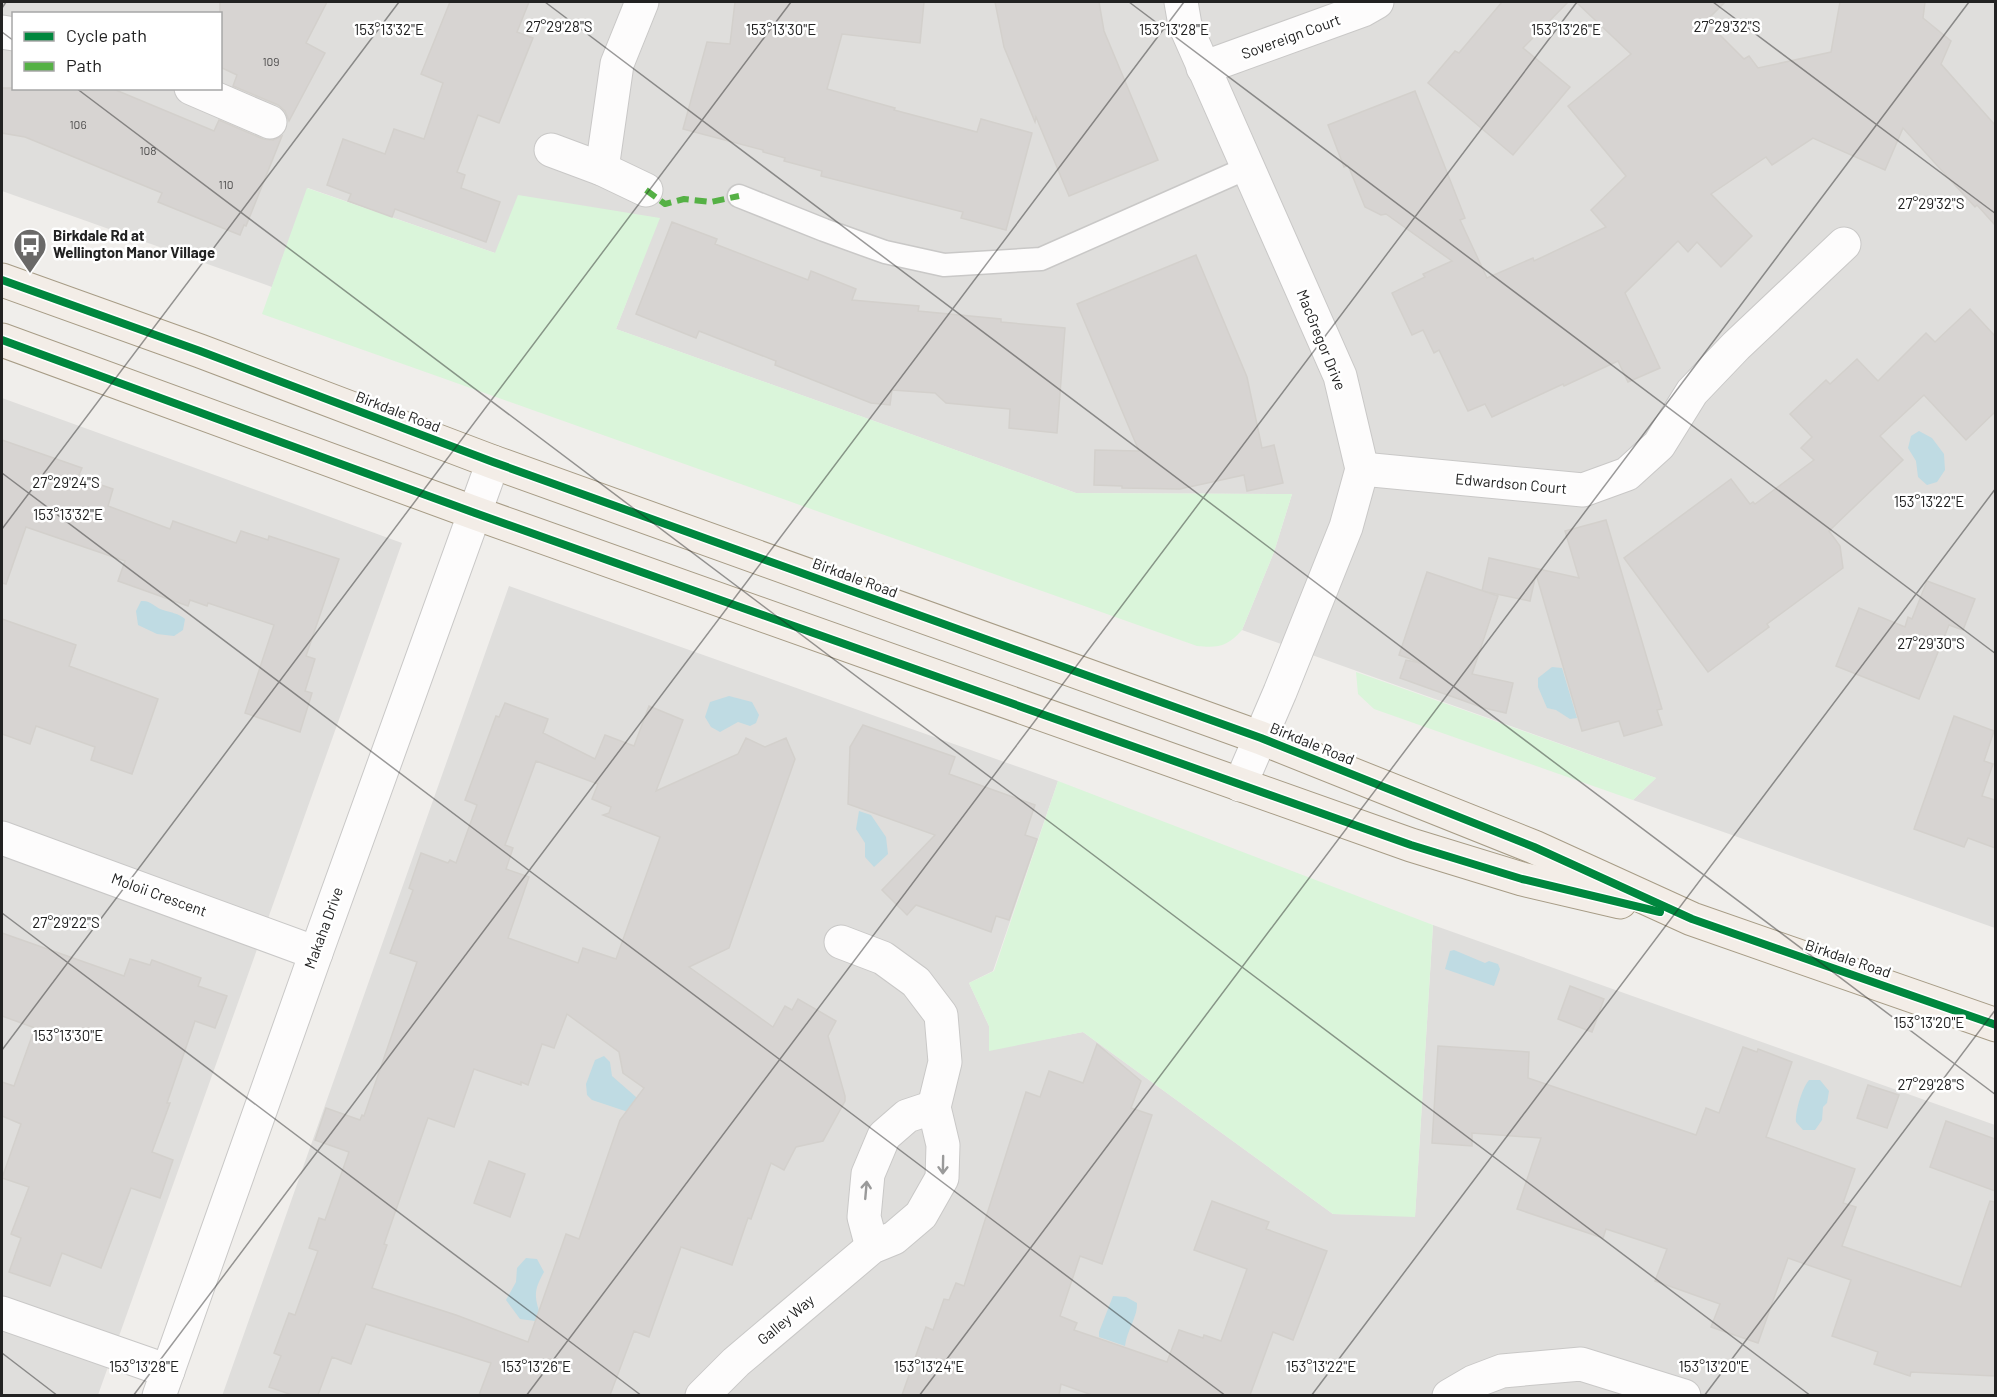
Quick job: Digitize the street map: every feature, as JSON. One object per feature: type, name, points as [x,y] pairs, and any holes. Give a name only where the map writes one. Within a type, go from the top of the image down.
[{"type":"main road","name":"Birkdale Road","points":[[2,280],[200,351],[493,462],[1261,738],[1534,847],[1692,919],[1995,1025]]},
{"type":"main road","name":"Birkdale Road","points":[[2,340],[475,513],[1411,845],[1522,879],[1692,919]]},
{"type":"street","points":[[602,169],[617,64],[642,2]]},
{"type":"street","name":"MacGregor Drive","points":[[1182,2],[1185,25],[1203,68],[1340,376],[1362,469],[1346,527],[1261,738],[1240,784]]},
{"type":"street","name":"Sovereign Court","points":[[1203,68],[1363,10],[1377,2]]},
{"type":"street","points":[[195,90],[270,122]]},
{"type":"street","points":[[551,150],[602,169],[646,190]]},
{"type":"street","name":"Edwardson Court","points":[[1362,469],[1583,490],[1627,474],[1659,445],[1692,392],[1736,346],[1844,244]]},
{"type":"street","name":"Makaha Drive","points":[[163,1383],[493,462]]},
{"type":"street","name":"Moloii Crescent","points":[[2,838],[316,952]]},
{"type":"street","name":"Galley Way","points":[[702,1395],[736,1362],[872,1247],[894,1238],[921,1215],[942,1178],[943,1145],[934,1107],[945,1062],[941,1015],[916,982],[883,958],[842,942]]},
{"type":"street","points":[[872,1247],[864,1217],[868,1174],[884,1136],[907,1116],[934,1107]]},
{"type":"street","points":[[2,1313],[163,1383]]},
{"type":"street","points":[[1449,1395],[1473,1382],[1502,1371],[1581,1364],[1684,1395]]},
{"type":"lane","points":[[739,196],[885,252],[944,265],[1041,259],[1247,168]]},
{"type":"shaded area","points":[[2,2],[1995,2],[1995,928],[1633,800],[1656,778],[1242,630],[1274,552],[1292,494],[1076,493],[616,329],[659,218],[495,253],[308,188],[272,287],[2,191]]},
{"type":"shaded area","points":[[2,398],[402,543],[98,1395],[2,1395]]},
{"type":"shaded area","points":[[509,586],[1058,781],[993,971],[969,983],[989,1026],[989,1050],[1083,1032],[1333,1214],[1415,1216],[1433,925],[1995,1125],[1995,1395],[222,1396]]},
{"type":"green space","points":[[307,188],[495,253],[518,195],[660,218],[616,329],[1076,493],[1292,494],[1274,552],[1242,630],[1232,640],[1222,645],[1197,646],[262,314]]},
{"type":"green space","points":[[1356,672],[1656,778],[1633,800],[1374,709],[1358,694]]},
{"type":"green space","points":[[1058,781],[1433,925],[1415,1217],[1333,1214],[1083,1032],[989,1051],[989,1026],[969,983],[994,971]]},
{"type":"water","points":[[1919,431],[1932,438],[1944,454],[1945,470],[1937,482],[1927,485],[1918,477],[1916,461],[1908,448],[1911,436]]},
{"type":"water","points":[[141,601],[185,619],[183,630],[174,636],[157,634],[138,625],[136,611]]},
{"type":"water","points":[[1552,667],[1562,668],[1577,718],[1570,719],[1556,710],[1547,708],[1538,687],[1538,678]]},
{"type":"water","points":[[729,696],[752,702],[759,715],[756,723],[750,726],[738,722],[720,732],[711,727],[705,717],[710,702]]},
{"type":"water","points":[[859,811],[871,815],[886,837],[888,854],[874,867],[865,857],[865,843],[856,829]]},
{"type":"water","points":[[1454,950],[1485,963],[1489,961],[1498,964],[1500,969],[1494,986],[1445,969],[1450,951]]},
{"type":"water","points":[[604,1056],[610,1062],[612,1076],[644,1104],[643,1117],[592,1100],[587,1095],[586,1084],[595,1060]]},
{"type":"water","points":[[1809,1080],[1820,1080],[1829,1091],[1827,1103],[1823,1107],[1822,1120],[1815,1130],[1803,1130],[1796,1122],[1796,1118],[1802,1094]]},
{"type":"water","points":[[526,1258],[537,1259],[544,1272],[537,1288],[536,1297],[540,1314],[535,1321],[520,1319],[506,1300],[516,1282],[517,1268]]},
{"type":"water","points":[[1113,1296],[1126,1297],[1137,1303],[1125,1346],[1099,1337]]},
{"type":"building","points":[[220,2],[327,2],[306,43],[325,53],[289,121],[285,111],[278,105],[233,86],[237,75],[222,68],[222,12],[220,12]]},
{"type":"building","points":[[450,2],[529,2],[517,32],[533,38],[499,123],[478,115],[457,172],[465,175],[461,188],[500,202],[486,242],[395,209],[392,217],[348,201],[351,194],[327,185],[343,139],[385,154],[394,129],[424,139],[443,83],[421,74]]},
{"type":"building","points":[[735,2],[924,2],[920,43],[842,34],[827,89],[977,132],[981,119],[1032,133],[1006,230],[961,218],[963,212],[821,176],[822,171],[784,161],[785,158],[763,152],[763,150],[683,129],[707,42],[730,44]]},
{"type":"building","points":[[995,2],[1099,2],[1104,31],[1158,160],[1069,196],[1004,47]]},
{"type":"building","points":[[1502,2],[1568,2],[1523,48],[1570,87],[1513,155],[1428,83],[1455,51],[1459,53]]},
{"type":"building","points":[[1576,2],[1725,2],[1706,21],[1744,59],[1749,56],[1758,68],[1831,52],[1840,2],[1925,2],[1923,18],[1951,41],[1941,64],[1995,125],[1995,225],[1977,205],[1975,207],[1903,128],[1885,170],[1813,138],[1772,165],[1766,157],[1711,194],[1752,236],[1721,267],[1697,242],[1688,252],[1678,241],[1625,293],[1660,368],[1628,382],[1618,361],[1492,417],[1485,404],[1468,411],[1439,350],[1434,353],[1423,330],[1412,335],[1392,293],[1425,277],[1423,274],[1452,261],[1386,214],[1381,215],[1365,207],[1348,165],[1344,167],[1328,125],[1415,91],[1465,218],[1460,220],[1487,278],[1533,258],[1534,261],[1606,227],[1591,210],[1626,176],[1568,106],[1631,54]]},
{"type":"building","points":[[2,88],[12,88],[12,90],[116,90],[214,131],[219,120],[263,139],[273,140],[282,136],[246,226],[244,225],[240,235],[158,202],[162,193],[25,137],[2,133]]},
{"type":"building","points":[[672,222],[717,239],[715,244],[808,280],[811,271],[856,289],[852,300],[919,306],[918,311],[1065,328],[1057,433],[1009,428],[1010,409],[946,403],[935,393],[892,390],[890,405],[871,403],[775,365],[776,361],[699,331],[696,338],[636,314]]},
{"type":"building","points":[[1196,255],[1247,377],[1262,448],[1274,445],[1283,483],[1247,491],[1244,475],[1180,489],[1094,485],[1095,450],[1139,451],[1077,304]]},
{"type":"building","points":[[1970,309],[1995,336],[1995,412],[1966,440],[1924,395],[1880,436],[1903,460],[1829,531],[1840,546],[1843,568],[1767,624],[1769,627],[1708,672],[1624,558],[1731,479],[1750,504],[1753,502],[1755,504],[1814,460],[1801,448],[1812,437],[1790,414],[1826,380],[1830,384],[1857,359],[1878,381],[1926,333],[1935,342]]},
{"type":"building","points":[[2,440],[82,468],[78,477],[113,489],[108,506],[170,529],[173,521],[236,543],[241,531],[268,540],[269,536],[339,559],[306,656],[315,659],[305,691],[312,693],[300,732],[245,713],[274,625],[208,603],[207,606],[190,600],[188,606],[118,581],[125,561],[26,527],[6,584],[2,583]]},
{"type":"building","points":[[1606,520],[1662,709],[1657,710],[1662,725],[1624,736],[1619,721],[1582,731],[1536,574],[1530,601],[1482,591],[1489,558],[1579,578],[1565,531]]},
{"type":"building","points":[[1427,572],[1498,596],[1472,674],[1513,683],[1506,713],[1484,708],[1400,678],[1406,660],[1425,664],[1399,655]]},
{"type":"building","points":[[1927,581],[1975,599],[1963,630],[1949,625],[1919,699],[1836,666],[1859,608],[1905,627],[1908,617],[1912,619]]},
{"type":"building","points":[[2,619],[76,645],[69,666],[158,699],[132,774],[91,760],[95,747],[36,726],[30,744],[2,734]]},
{"type":"building","points":[[505,703],[548,719],[543,733],[595,759],[605,735],[634,746],[649,706],[683,720],[656,791],[738,754],[746,738],[765,747],[786,738],[795,759],[729,948],[689,967],[773,1027],[785,1006],[792,1010],[798,999],[836,1021],[828,1036],[845,1101],[823,1141],[796,1147],[784,1170],[771,1163],[751,1219],[748,1218],[732,1265],[681,1247],[649,1337],[634,1331],[610,1395],[479,1395],[491,1363],[366,1324],[351,1364],[332,1357],[318,1395],[292,1395],[269,1387],[281,1356],[274,1353],[289,1313],[295,1315],[318,1251],[309,1248],[319,1218],[325,1220],[349,1152],[315,1140],[326,1108],[360,1120],[362,1115],[364,1116],[417,962],[390,953],[413,890],[409,888],[421,853],[448,863],[450,860],[456,863],[477,805],[465,800],[496,716],[499,717]],"holes":[[[536,761],[598,784],[592,799],[611,807],[609,813],[603,815],[660,837],[616,959],[583,948],[578,963],[508,938],[529,877],[506,869],[513,848],[505,845]],[[567,1014],[619,1052],[623,1073],[644,1088],[620,1120],[579,1239],[566,1234],[528,1342],[456,1315],[372,1288],[387,1245],[384,1244],[428,1118],[454,1127],[474,1069],[521,1085],[521,1082],[528,1085],[542,1044],[554,1048]]]},
{"type":"building","points":[[1954,716],[1994,731],[1984,761],[1993,764],[1982,796],[1995,800],[1995,848],[1968,838],[1964,847],[1914,829]]},
{"type":"building","points":[[863,725],[955,757],[949,774],[1035,805],[1025,835],[1037,839],[1009,920],[996,916],[991,932],[916,905],[907,915],[882,890],[935,835],[848,804],[850,747]]},
{"type":"building","points":[[2,933],[124,976],[130,959],[150,965],[152,960],[201,978],[198,986],[227,996],[215,1028],[195,1021],[167,1103],[170,1103],[152,1152],[173,1160],[160,1198],[131,1188],[101,1268],[62,1253],[50,1286],[9,1272],[21,1238],[11,1234],[29,1187],[2,1178],[21,1124],[2,1116],[2,1082],[14,1086],[35,1028],[2,1016]]},
{"type":"building","points":[[1570,986],[1604,999],[1592,1032],[1558,1019]]},
{"type":"building","points":[[1097,1044],[1141,1081],[1131,1108],[1152,1115],[1102,1264],[1080,1256],[1060,1316],[1077,1323],[1074,1330],[1167,1362],[1179,1330],[1221,1341],[1247,1269],[1194,1250],[1212,1201],[1269,1222],[1266,1229],[1327,1251],[1293,1340],[1273,1332],[1250,1395],[1092,1395],[1061,1384],[1059,1395],[902,1395],[926,1327],[933,1330],[944,1299],[949,1300],[956,1283],[964,1286],[1026,1092],[1040,1097],[1049,1071],[1083,1083]]},
{"type":"building","points":[[1438,1046],[1529,1052],[1528,1078],[1696,1135],[1706,1108],[1719,1113],[1743,1047],[1757,1052],[1758,1049],[1792,1062],[1766,1137],[1855,1169],[1843,1203],[1856,1207],[1842,1246],[1961,1287],[1990,1201],[1995,1202],[1995,1376],[1911,1372],[1910,1376],[1874,1364],[1878,1352],[1832,1336],[1851,1280],[1788,1258],[1758,1343],[1711,1327],[1720,1304],[1655,1281],[1667,1249],[1606,1229],[1603,1238],[1517,1209],[1541,1138],[1472,1133],[1472,1146],[1432,1143]]},
{"type":"building","points":[[1868,1085],[1899,1095],[1887,1128],[1857,1118]]},
{"type":"building","points":[[1946,1121],[1995,1139],[1995,1191],[1930,1167]]},
{"type":"building","points":[[489,1161],[525,1174],[510,1217],[474,1203]]},
{"type":"marked path","points":[[646,190],[665,204],[684,199],[711,202],[739,196]]},
{"type":"cycle path","points":[[2,280],[200,351],[493,462],[1261,738],[1534,847],[1692,919],[1996,1025]]},
{"type":"cycle path","points":[[2,340],[475,513],[1411,845],[1522,879],[1660,912]]},
{"type":"place","name":"Birkdale Rd at Wellington Manor Village","points":[[30,274]]}]
